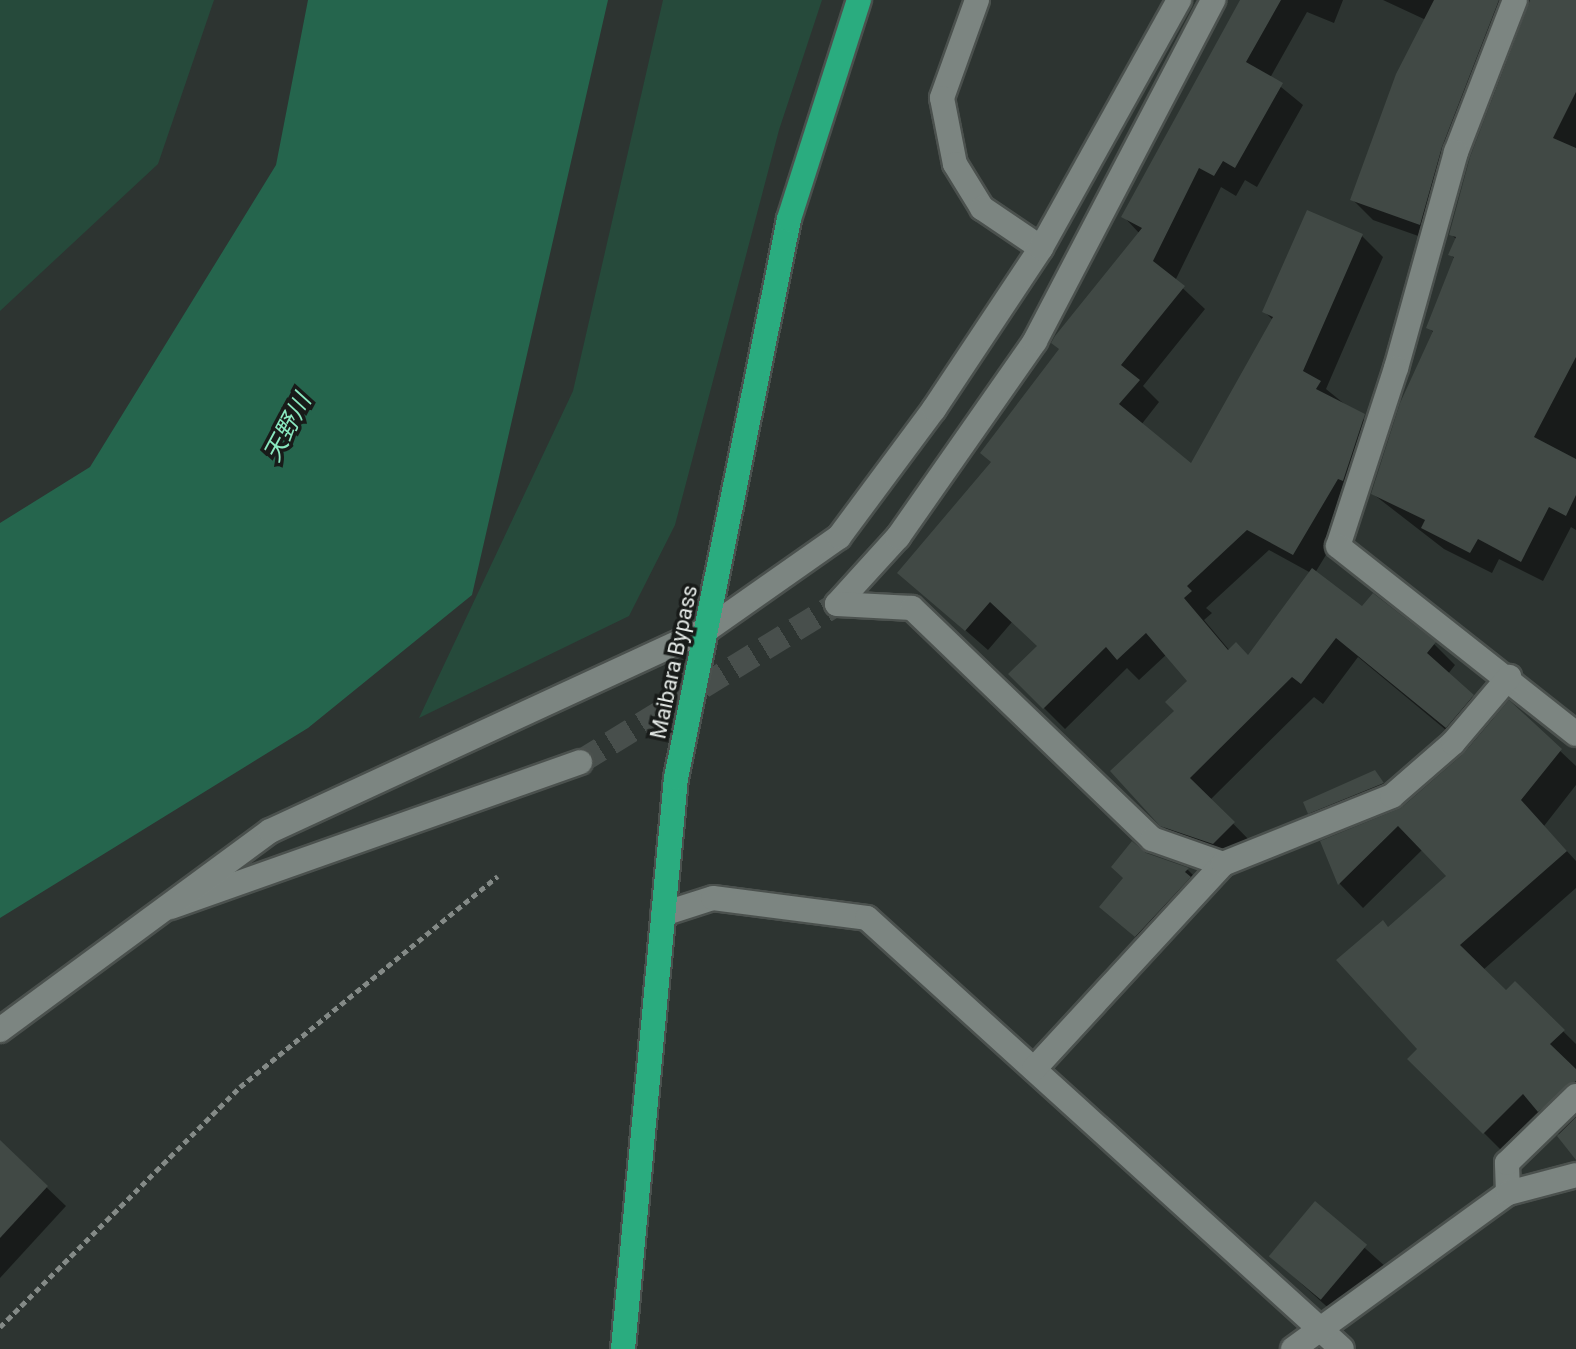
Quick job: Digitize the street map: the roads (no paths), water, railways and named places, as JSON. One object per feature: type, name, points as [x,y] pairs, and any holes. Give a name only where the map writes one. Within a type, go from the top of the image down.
[{"type":"highway","name":"Maibara Bypass","points":[[623,1349],[676,778],[789,219],[859,0]]},
{"type":"street","points":[[977,0],[942,98],[955,164],[982,208],[1041,248]]},
{"type":"street","points":[[0,1030],[270,831],[708,629],[839,537],[934,409],[1041,248],[1179,0]]},
{"type":"street","points":[[1213,0],[1035,341],[898,537],[837,604],[912,608],[1152,839],[1223,864]]},
{"type":"street","points":[[1515,0],[1456,152],[1396,368],[1338,546],[1509,677],[1576,734]]},
{"type":"street","points":[[1034,1069],[1223,864],[1392,796],[1453,743],[1509,677]]},
{"type":"street","points":[[161,911],[580,762]]},
{"type":"street","points":[[663,914],[713,898],[867,918],[1342,1349]]},
{"type":"street","points":[[1508,1193],[1507,1163],[1576,1096]]},
{"type":"street","points":[[1293,1349],[1318,1327],[1508,1193],[1576,1175]]},
{"type":"water","name":"天野川","points":[[308,0],[608,0],[472,595],[308,728],[0,918],[0,523],[90,467],[276,165]]},
{"type":"tunnel","points":[[580,762],[837,604]]}]
